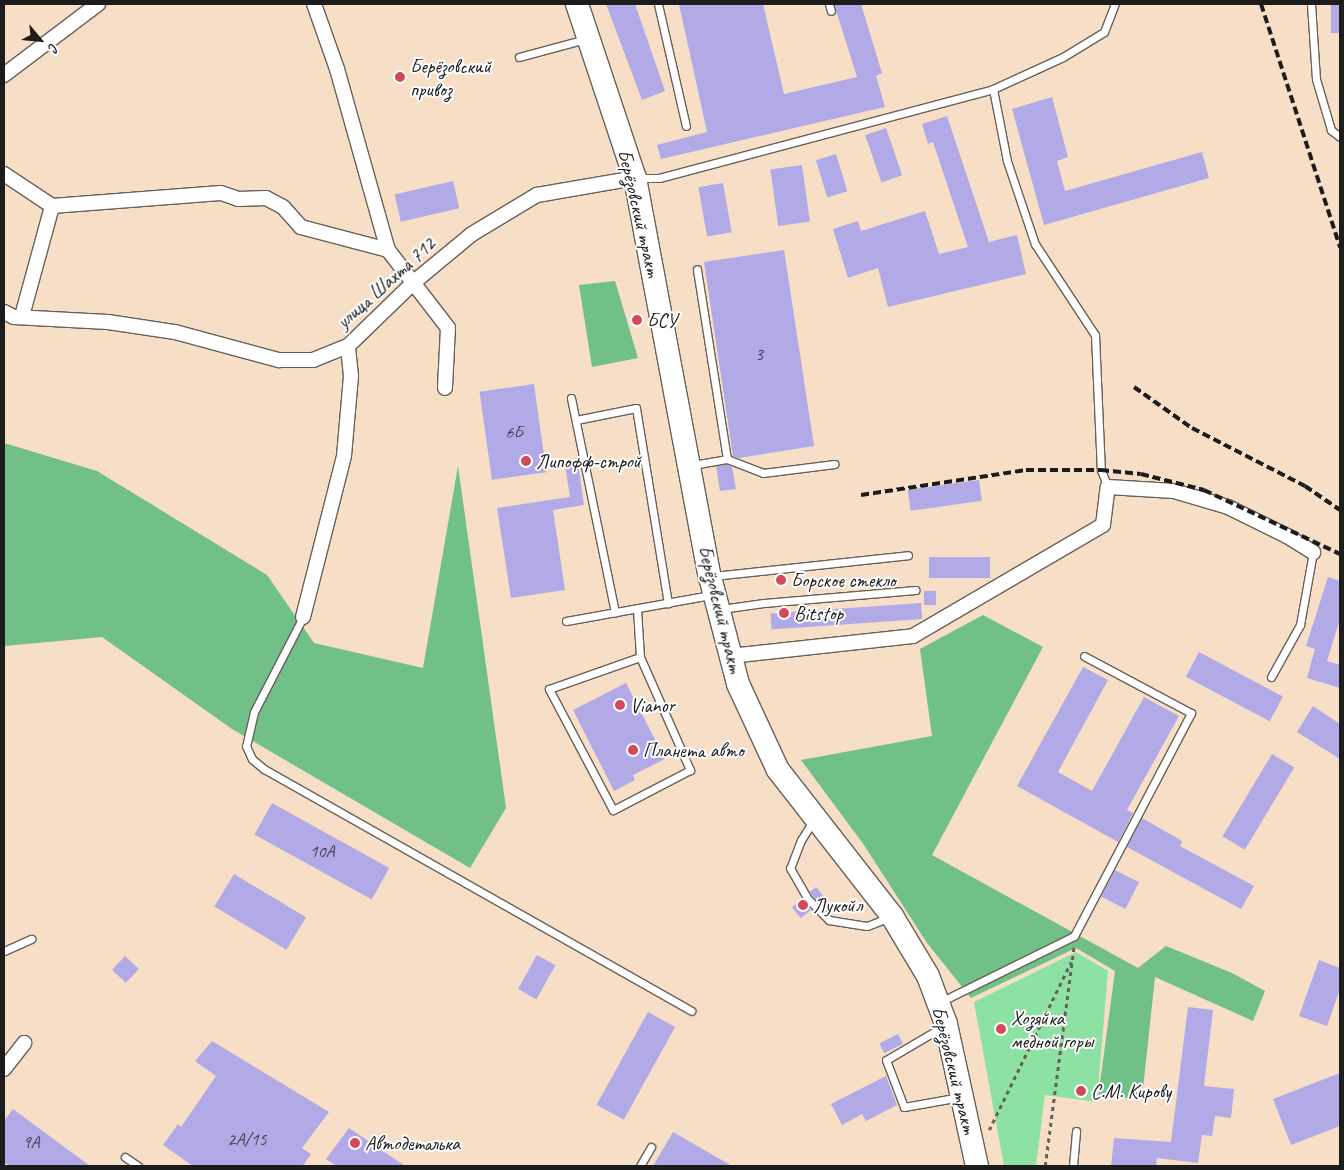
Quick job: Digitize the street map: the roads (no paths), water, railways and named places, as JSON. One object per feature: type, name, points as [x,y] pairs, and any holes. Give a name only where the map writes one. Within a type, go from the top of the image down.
[{"type":"main road","name":"Берёзовский тракт","points":[[577,4],[636,178],[688,466],[714,593],[738,684],[778,770],[816,816],[892,916],[928,976],[946,1024],[977,1166]]},
{"type":"street","points":[[4,75],[98,4]]},
{"type":"street","points":[[314,4],[337,69],[388,250],[448,328],[445,388]]},
{"type":"street","points":[[4,174],[52,206],[221,193],[238,199],[266,198],[283,207],[301,227],[388,250]]},
{"type":"street","name":"улица Шахта 712","points":[[4,312],[14,316],[108,322],[175,332],[279,360],[314,360],[348,346],[414,282],[472,234],[537,195],[636,178]]},
{"type":"street","points":[[22,316],[52,206]]},
{"type":"street","points":[[303,617],[344,456],[351,376],[348,346]]},
{"type":"street","points":[[730,656],[914,636],[1103,525],[1108,488],[1174,491],[1228,507],[1287,536],[1313,552]]},
{"type":"street","points":[[4,1069],[24,1043]]},
{"type":"lane","points":[[658,4],[686,126]]},
{"type":"lane","points":[[636,178],[659,178],[993,89],[1063,57],[1104,32],[1115,4]]},
{"type":"lane","points":[[1311,4],[1316,79],[1332,130],[1340,137]]},
{"type":"lane","points":[[519,57],[588,39]]},
{"type":"lane","points":[[993,89],[1007,161],[1035,244],[1095,335],[1101,470],[1108,488]]},
{"type":"lane","points":[[697,269],[727,459]]},
{"type":"lane","points":[[571,398],[615,613]]},
{"type":"lane","points":[[576,420],[636,408],[668,603]]},
{"type":"lane","points":[[688,466],[727,459],[763,473],[834,464]]},
{"type":"lane","points":[[1272,677],[1300,625],[1313,552]]},
{"type":"lane","points":[[566,621],[637,609],[908,555]]},
{"type":"lane","points":[[714,593],[764,603],[915,590]]},
{"type":"lane","points":[[637,609],[640,657],[690,770],[613,810],[549,689],[640,657]]},
{"type":"lane","points":[[303,617],[254,712],[246,746],[252,759],[264,769],[298,789],[692,1012]]},
{"type":"lane","points":[[938,1003],[1074,936],[1191,713],[1084,656]]},
{"type":"lane","points":[[816,816],[801,840],[790,868],[807,898],[829,920],[867,926],[892,916]]},
{"type":"lane","points":[[4,951],[31,939]]},
{"type":"lane","points":[[946,1024],[886,1060],[904,1107],[962,1097]]},
{"type":"lane","points":[[1073,1166],[1076,1131]]},
{"type":"lane","points":[[640,1166],[651,1147]]},
{"type":"lane","points":[[125,1157],[138,1166]]},
{"type":"railway","points":[[1261,4],[1340,247]]},
{"type":"railway","points":[[1134,387],[1192,428],[1305,486],[1340,510]]},
{"type":"railway","points":[[861,495],[1026,470],[1101,470],[1141,474],[1204,490],[1340,554]]},
{"type":"place","name":"Берёзовский привоз","points":[[400,77]]},
{"type":"place","name":"БСУ","points":[[637,320]]},
{"type":"place","name":"Липофф-строй","points":[[526,461]]},
{"type":"place","name":"Борское стекло","points":[[781,580]]},
{"type":"place","name":"Bitstop","points":[[784,613]]},
{"type":"place","name":"Vianor","points":[[620,705]]},
{"type":"place","name":"Планета авто","points":[[633,750]]},
{"type":"place","name":"Лукойл","points":[[803,905]]},
{"type":"place","name":"Хозяйка медной горы","points":[[1001,1029]]},
{"type":"place","name":"С.М. Кирову","points":[[1081,1091]]},
{"type":"place","name":"Автодеталька","points":[[355,1143]]}]
